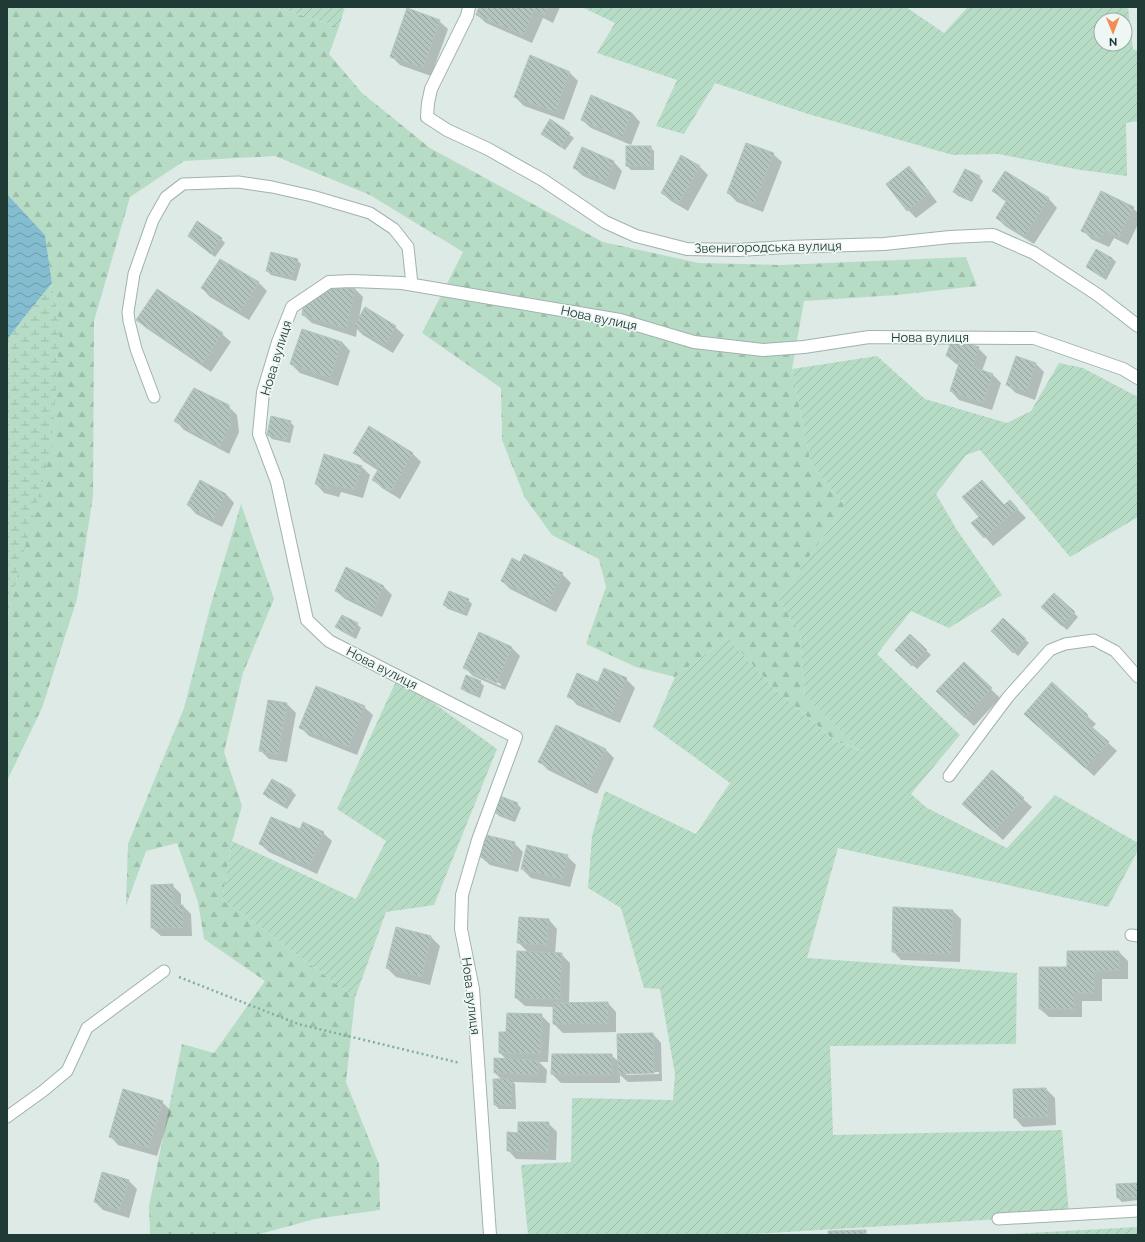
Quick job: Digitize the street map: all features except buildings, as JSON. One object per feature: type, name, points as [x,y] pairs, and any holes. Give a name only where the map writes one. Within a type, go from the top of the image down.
[{"type":"street","name":"Звенигородська вулиця","points":[[469,7],[467,16],[431,89],[428,103],[428,117],[447,130],[488,149],[543,180],[605,222],[636,236],[687,249],[738,250],[884,244],[950,237],[993,235],[1034,253],[1098,295],[1138,326]]},
{"type":"street","name":"Нова вулиця","points":[[490,1235],[473,989],[461,929],[462,895],[478,840],[516,737],[329,641],[307,620],[277,482],[260,434],[263,392],[278,342],[292,307],[330,282],[359,281],[402,283],[620,320],[694,342],[763,350],[804,347],[868,337],[1034,338],[1123,369],[1138,378]]},
{"type":"lane","points":[[154,397],[136,349],[128,312],[134,274],[153,220],[166,197],[183,184],[238,182],[272,187],[312,196],[370,213],[394,229],[408,247],[412,284]]},
{"type":"lane","points":[[949,776],[1008,697],[1050,650],[1065,644],[1094,640],[1115,651],[1138,676]]},
{"type":"lane","points":[[7,1117],[43,1091],[67,1071],[87,1028],[164,971]]},
{"type":"lane","points":[[998,1219],[1138,1211]]},
{"type":"path","points":[[164,971],[298,1024],[478,1068]]},
{"type":"green space","points":[[7,7],[275,7],[339,27],[329,54],[362,93],[430,148],[603,242],[699,263],[781,265],[966,257],[977,286],[897,295],[804,301],[792,369],[811,463],[845,506],[779,600],[800,633],[805,696],[862,751],[835,741],[774,688],[728,638],[675,677],[636,667],[586,644],[606,587],[599,559],[552,535],[525,498],[502,440],[501,388],[422,333],[463,252],[370,195],[275,156],[184,161],[130,197],[94,321],[93,496],[77,599],[42,708],[7,781],[7,620],[18,573],[60,327],[45,235],[7,194]]},
{"type":"green space","points":[[275,7],[345,7],[339,27]]},
{"type":"green space","points":[[582,7],[906,7],[944,33],[968,7],[1128,7],[1129,12],[1093,12],[1093,52],[1133,52],[1133,49],[1138,51],[1138,121],[1126,123],[1127,176],[1081,170],[998,154],[953,155],[808,114],[715,83],[684,134],[656,126],[677,80],[597,53],[615,23]]},
{"type":"green space","points":[[52,283],[60,327],[52,448],[18,573],[7,620],[7,340]]},
{"type":"green space","points":[[877,356],[925,399],[1007,423],[1031,411],[1059,363],[1083,368],[1138,397],[1138,517],[1070,557],[980,450],[966,455],[936,494],[957,530],[1002,595],[949,628],[911,611],[877,654],[960,735],[911,794],[927,808],[1007,848],[1055,795],[1138,843],[1138,850],[1108,907],[838,848],[807,958],[1017,973],[1016,1044],[830,1046],[833,1135],[1062,1130],[1069,1215],[735,1235],[528,1235],[521,1165],[571,1162],[572,1098],[673,1100],[675,1074],[660,989],[644,988],[621,908],[588,888],[592,836],[605,791],[696,834],[730,783],[653,727],[675,677],[728,638],[774,688],[835,741],[861,751],[805,696],[800,633],[779,600],[845,506],[811,463],[792,369]]},
{"type":"green space","points":[[241,504],[274,599],[243,673],[224,752],[242,806],[232,841],[222,900],[355,998],[346,1082],[379,1164],[380,1210],[315,1219],[256,1235],[150,1235],[149,1206],[182,1044],[214,1053],[265,981],[204,939],[198,902],[177,843],[146,851],[126,906],[128,844],[184,708],[211,604]]},
{"type":"green space","points":[[398,677],[497,749],[434,905],[386,912],[355,998],[222,900],[232,841],[356,899],[386,841],[337,809]]},
{"type":"green space","points":[[1138,1227],[1138,1235],[995,1235]]},
{"type":"water","points":[[7,194],[45,235],[52,283],[7,340]]}]
